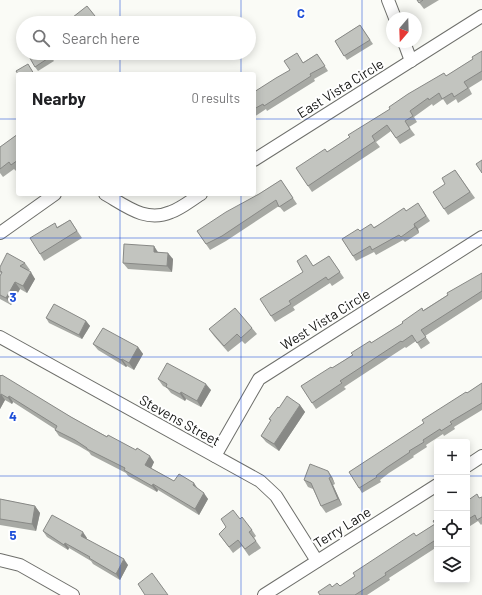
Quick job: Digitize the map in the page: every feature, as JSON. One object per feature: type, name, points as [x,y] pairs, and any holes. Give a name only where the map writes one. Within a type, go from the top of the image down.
[{"type":"street","points":[[388,0],[393,12]]},
{"type":"street","name":"East Vista Circle","points":[[256,159],[482,16]]},
{"type":"street","points":[[406,48],[411,61]]},
{"type":"street","points":[[0,233],[52,196]]},
{"type":"street","points":[[109,196],[142,214],[155,217],[172,212],[198,196]]},
{"type":"street","name":"West Vista Circle","points":[[215,456],[259,379],[482,237]]},
{"type":"street","name":"Stevens Street","points":[[0,337],[260,481],[276,496],[317,561]]},
{"type":"street","points":[[470,464],[482,456]]},
{"type":"street","name":"Terry Lane","points":[[264,595],[434,487]]},
{"type":"street","points":[[0,560],[20,565],[73,595]]},
{"type":"building","points":[[87,6],[95,16],[74,16]]},
{"type":"building","points":[[360,25],[370,40],[344,56],[335,41]]},
{"type":"building","points":[[482,51],[482,71],[464,82],[468,88],[454,97],[452,93],[442,99],[439,93],[429,100],[428,98],[410,111],[413,116],[405,121],[410,129],[396,138],[387,125],[372,136],[375,141],[308,186],[296,168],[325,149],[327,152],[350,137],[348,135],[390,109],[389,107],[408,94],[444,73],[446,76],[473,59],[472,57]]},
{"type":"building","points":[[297,53],[303,63],[317,54],[325,66],[310,74],[311,76],[264,106],[263,104],[256,108],[256,91],[290,70],[284,61]]},
{"type":"building","points":[[31,60],[46,60],[35,67]]},
{"type":"building","points":[[28,64],[33,72],[17,72],[16,71]]},
{"type":"building","points":[[16,135],[16,161],[11,165],[9,162],[0,169],[0,147]]},
{"type":"building","points":[[482,160],[482,173],[476,164]]},
{"type":"building","points":[[455,170],[470,192],[444,209],[433,192],[445,184],[442,178]]},
{"type":"building","points":[[281,180],[293,198],[279,207],[276,200],[222,236],[206,244],[197,231],[226,212]]},
{"type":"building","points":[[418,203],[426,216],[414,224],[415,227],[401,237],[399,235],[372,250],[370,246],[353,256],[342,239],[358,229],[360,231],[371,224],[374,228],[404,208],[406,211]]},
{"type":"building","points":[[70,220],[77,231],[40,254],[30,238],[55,223],[57,228]]},
{"type":"building","points":[[124,244],[154,246],[154,252],[168,253],[167,266],[123,263]]},
{"type":"building","points":[[7,253],[25,263],[20,266],[31,272],[23,286],[15,282],[6,298],[0,295],[0,276],[2,272],[0,271],[0,267]]},
{"type":"building","points":[[306,255],[313,266],[329,256],[340,272],[328,280],[326,277],[289,301],[291,304],[271,316],[260,299],[303,272],[297,261]]},
{"type":"building","points":[[482,273],[482,291],[421,330],[426,337],[417,343],[412,335],[402,342],[401,341],[340,381],[342,383],[312,403],[301,386],[353,355],[351,353],[370,341],[371,343],[403,323],[402,322],[422,308],[423,311],[448,295],[447,293]]},
{"type":"building","points":[[54,304],[86,321],[79,335],[46,318]]},
{"type":"building","points":[[235,308],[252,328],[241,338],[237,334],[224,346],[209,329]]},
{"type":"building","points":[[103,328],[138,347],[129,363],[93,344]]},
{"type":"building","points":[[167,363],[206,384],[197,401],[181,392],[180,394],[166,387],[167,384],[158,379]]},
{"type":"building","points":[[0,375],[107,437],[108,435],[136,450],[137,448],[150,456],[145,465],[174,481],[179,474],[194,483],[193,485],[204,493],[195,509],[153,484],[152,486],[124,470],[125,468],[87,449],[75,440],[55,430],[57,426],[9,396],[8,398],[1,394],[0,396]]},
{"type":"building","points":[[482,383],[482,403],[450,422],[452,424],[441,431],[440,429],[423,440],[424,442],[386,468],[376,476],[377,477],[359,488],[349,472],[424,423],[422,420]]},
{"type":"building","points":[[287,396],[300,405],[274,444],[261,436],[271,420],[269,419]]},
{"type":"building","points":[[310,464],[328,471],[331,477],[329,478],[338,499],[321,506],[311,483],[304,480]]},
{"type":"building","points":[[477,494],[479,498],[482,497],[482,517],[477,520],[475,515],[470,518],[470,499]]},
{"type":"building","points":[[0,499],[35,506],[32,524],[0,519]]},
{"type":"building","points":[[233,510],[240,519],[242,517],[252,530],[249,532],[256,541],[245,549],[238,540],[229,547],[219,534],[226,527],[221,519]]},
{"type":"building","points":[[52,515],[83,532],[81,536],[124,559],[116,574],[89,558],[90,557],[65,543],[64,545],[43,531]]},
{"type":"building","points":[[434,525],[434,541],[385,573],[386,575],[355,595],[320,595],[318,592],[330,584],[332,587],[337,583],[340,586],[355,576],[353,573],[414,533],[416,536]]},
{"type":"building","points":[[152,573],[168,595],[145,595],[138,584]]}]
